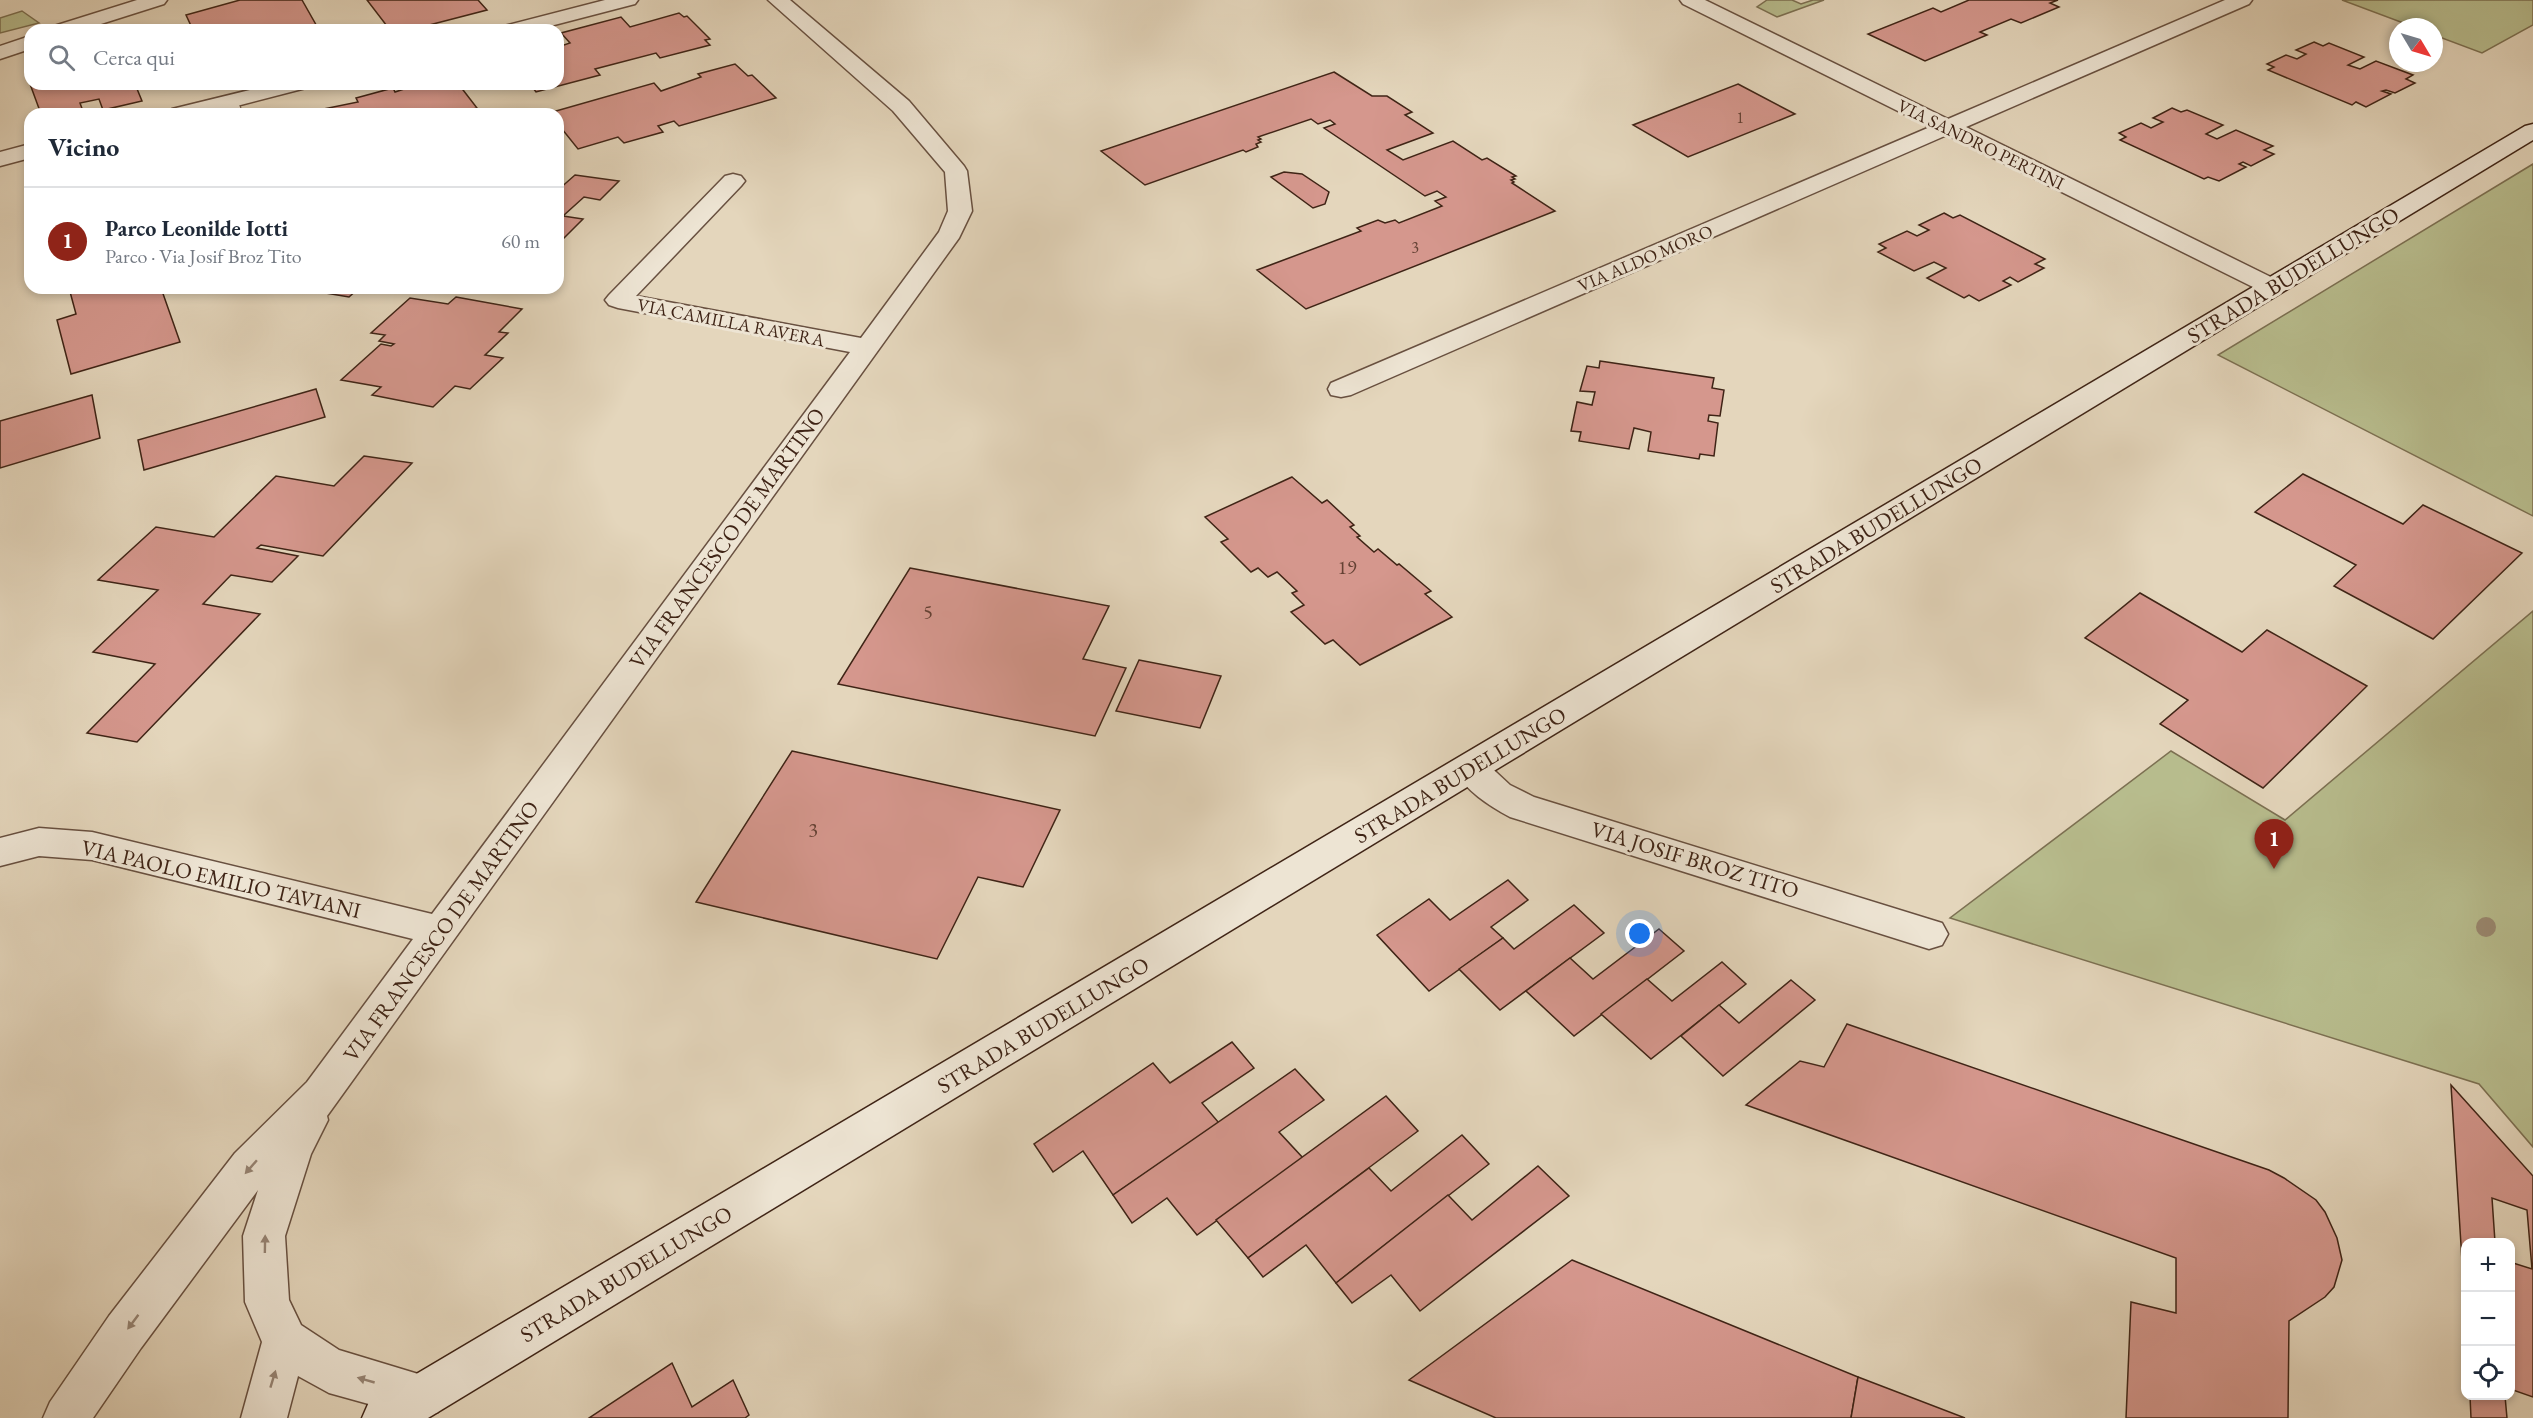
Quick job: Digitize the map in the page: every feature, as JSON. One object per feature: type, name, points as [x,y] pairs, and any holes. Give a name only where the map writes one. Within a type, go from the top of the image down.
[{"type":"street","points":[[80,24],[157,0]]},
{"type":"street","points":[[534,24],[628,0]]},
{"type":"street","name":"VIA FRANCESCO DE MARTINO","points":[[285,1341],[267,1302],[264,1236],[292,1150],[321,1095],[951,233],[960,211],[956,171],[901,106],[778,0]]},
{"type":"street","name":"VIA SANDRO PERTINI","points":[[1690,0],[2272,287]]},
{"type":"street","name":"VIA ALDO MORO","points":[[1341,389],[2242,0]]},
{"type":"street","points":[[0,42],[24,40]]},
{"type":"street","points":[[0,53],[24,43]]},
{"type":"street","points":[[231,108],[282,90]]},
{"type":"street","name":"STRADA BUDELLUNGO","points":[[404,1407],[2533,131]]},
{"type":"street","points":[[0,159],[24,153]]},
{"type":"street","name":"VIA CAMILLA RAVERA","points":[[733,181],[618,300],[866,347]]},
{"type":"street","name":"VIA JOSIF BROZ TITO","points":[[1471,769],[1498,794],[1522,807],[1929,934]]},
{"type":"street","name":"VIA PAOLO EMILIO TAVIANI","points":[[0,852],[39,842],[92,846],[441,931]]},
{"type":"street","name":"VIA FRANCESCO DE MARTINO","points":[[66,1418],[125,1332],[250,1167],[321,1095]]},
{"type":"street","points":[[264,1418],[285,1341],[329,1370],[404,1407]]},
{"type":"green space","points":[[1767,0],[1792,0],[1801,4],[1813,0],[1824,0],[1777,17],[1757,7]]},
{"type":"green space","points":[[2342,0],[2533,0],[2533,25],[2482,53],[2443,38],[2443,18],[2390,18]]},
{"type":"green space","points":[[22,11],[39,23],[24,24],[24,27],[0,33],[0,18]]},
{"type":"green space","points":[[2533,164],[2533,516],[2218,355]]},
{"type":"green space","points":[[2533,611],[2533,1147],[2479,1084],[1950,918],[2171,751],[2285,820]]},
{"type":"building","points":[[240,0],[302,0],[316,24],[190,24],[186,15]]},
{"type":"building","points":[[367,0],[478,0],[487,10],[433,24],[385,24]]},
{"type":"building","points":[[1969,0],[2058,0],[2050,3],[2059,7],[2021,23],[2011,19],[1980,32],[1987,35],[1925,61],[1868,34],[1933,8],[1941,12]]},
{"type":"building","points":[[679,13],[684,17],[687,16],[710,39],[705,40],[710,45],[660,58],[656,53],[595,69],[600,75],[564,85],[564,45],[570,43],[564,36],[564,32],[621,17],[630,27]]},
{"type":"building","points":[[2314,42],[2323,46],[2329,43],[2364,57],[2348,65],[2360,69],[2376,61],[2389,66],[2389,72],[2405,72],[2413,75],[2406,79],[2415,83],[2395,93],[2382,91],[2391,94],[2366,107],[2356,102],[2352,105],[2268,70],[2274,67],[2267,64],[2286,55],[2297,59],[2306,54],[2296,50]]},
{"type":"building","points":[[735,64],[748,76],[752,75],[776,98],[679,126],[674,121],[658,126],[663,132],[624,143],[618,137],[578,149],[564,132],[564,109],[654,83],[661,91],[701,77],[698,74]]},
{"type":"building","points":[[1334,72],[1372,96],[1387,96],[1412,112],[1405,115],[1433,133],[1387,150],[1403,160],[1453,141],[1482,160],[1487,158],[1516,176],[1512,177],[1515,179],[1511,180],[1514,182],[1512,183],[1555,211],[1306,309],[1257,270],[1361,231],[1357,228],[1378,220],[1385,223],[1395,220],[1399,223],[1442,206],[1435,201],[1446,197],[1437,191],[1425,196],[1324,128],[1335,124],[1330,120],[1318,124],[1311,119],[1258,137],[1261,142],[1256,144],[1258,147],[1246,152],[1243,150],[1145,185],[1101,151]]},
{"type":"building","points":[[1738,84],[1795,114],[1688,157],[1633,125]]},
{"type":"building","points":[[32,90],[137,90],[142,101],[112,108],[102,108],[99,99],[80,103],[82,108],[39,108]]},
{"type":"building","points":[[386,90],[395,92],[401,90],[463,90],[477,108],[328,108],[358,102],[356,98]]},
{"type":"building","points":[[2172,108],[2181,112],[2187,110],[2223,125],[2206,134],[2217,139],[2236,130],[2273,146],[2264,150],[2274,154],[2251,166],[2243,162],[2239,164],[2246,167],[2219,181],[2208,177],[2204,179],[2120,140],[2126,137],[2119,133],[2141,123],[2151,128],[2163,122],[2153,118]]},
{"type":"building","points":[[1284,172],[1302,174],[1329,192],[1325,204],[1313,208],[1271,177]]},
{"type":"building","points":[[575,175],[619,181],[600,200],[584,197],[564,215],[564,185]]},
{"type":"building","points":[[1944,213],[1953,218],[1960,215],[2045,259],[2035,264],[2044,268],[2018,282],[2010,277],[2003,281],[2011,285],[1979,301],[1969,295],[1964,298],[1927,278],[1946,268],[1934,262],[1914,271],[1878,252],[1886,248],[1879,244],[1907,231],[1917,236],[1929,230],[1919,225]]},
{"type":"building","points":[[564,216],[583,219],[564,238]]},
{"type":"building","points":[[71,294],[163,294],[180,342],[71,374],[57,320],[76,314]]},
{"type":"building","points":[[332,294],[352,294],[349,297]]},
{"type":"building","points":[[456,297],[522,309],[499,332],[508,333],[485,355],[503,358],[470,389],[455,386],[433,407],[372,395],[381,387],[341,380],[381,344],[391,346],[394,344],[379,341],[385,335],[371,333],[410,298],[448,304]]},
{"type":"building","points":[[1600,361],[1714,378],[1712,388],[1724,390],[1720,416],[1709,415],[1708,421],[1718,423],[1714,456],[1700,454],[1699,459],[1648,451],[1651,432],[1634,428],[1629,449],[1579,441],[1581,432],[1571,431],[1577,402],[1592,405],[1595,392],[1580,391],[1587,366],[1599,368]]},
{"type":"building","points":[[316,389],[325,417],[144,470],[138,440]]},
{"type":"building","points":[[92,395],[100,438],[0,468],[0,421]]},
{"type":"building","points":[[364,456],[412,463],[323,556],[261,545],[257,548],[298,556],[272,582],[231,575],[203,604],[260,614],[137,742],[87,733],[155,664],[93,652],[158,590],[98,580],[156,527],[214,537],[276,476],[334,486]]},
{"type":"building","points":[[2303,474],[2403,524],[2423,505],[2522,553],[2433,639],[2334,586],[2356,565],[2255,512]]},
{"type":"building","points":[[1292,477],[1322,503],[1327,500],[1354,525],[1350,527],[1360,536],[1357,537],[1374,552],[1378,549],[1431,591],[1425,594],[1452,617],[1360,665],[1333,640],[1325,644],[1291,612],[1304,605],[1292,593],[1297,591],[1277,572],[1268,577],[1258,568],[1251,572],[1221,542],[1228,539],[1205,517]]},
{"type":"building","points":[[910,568],[1109,606],[1083,659],[1126,668],[1095,736],[838,684]]},
{"type":"building","points":[[2140,593],[2242,652],[2267,630],[2367,686],[2263,788],[2160,724],[2188,700],[2085,638]]},
{"type":"building","points":[[1139,660],[1221,676],[1200,728],[1116,711]]},
{"type":"building","points":[[792,751],[1060,810],[1023,887],[978,877],[937,959],[696,902]]},
{"type":"building","points":[[1508,880],[1528,900],[1491,927],[1503,938],[1429,991],[1377,935],[1429,899],[1450,920]]},
{"type":"building","points":[[1574,905],[1604,933],[1500,1010],[1459,969],[1503,938],[1514,949]]},
{"type":"building","points":[[1659,929],[1684,951],[1574,1036],[1526,991],[1570,958],[1593,979]]},
{"type":"building","points":[[1722,962],[1746,984],[1651,1059],[1601,1014],[1647,979],[1672,1001]]},
{"type":"building","points":[[1791,980],[1815,1000],[1723,1076],[1681,1036],[1719,1005],[1739,1023]]},
{"type":"building","points":[[1847,1024],[2269,1170],[2316,1200],[2325,1212],[2337,1238],[2342,1260],[2334,1287],[2325,1297],[2289,1321],[2288,1418],[2126,1418],[2131,1302],[2176,1313],[2176,1258],[1746,1105],[1800,1061],[1824,1067]]},
{"type":"building","points":[[1232,1042],[1254,1068],[1202,1103],[1219,1123],[1113,1195],[1083,1151],[1053,1172],[1034,1144],[1153,1063],[1170,1083]]},
{"type":"building","points":[[1295,1069],[1324,1100],[1279,1132],[1303,1158],[1197,1235],[1167,1198],[1132,1223],[1113,1195]]},
{"type":"building","points":[[2451,1085],[2533,1176],[2533,1397],[2515,1391],[2515,1264],[2532,1269],[2527,1210],[2492,1198],[2495,1238],[2461,1238],[2461,1245]]},
{"type":"building","points":[[1386,1096],[1418,1131],[1248,1258],[1216,1220]]},
{"type":"building","points":[[1462,1135],[1489,1164],[1336,1283],[1306,1245],[1263,1277],[1248,1258],[1369,1168],[1391,1191]]},
{"type":"building","points":[[1538,1166],[1569,1196],[1420,1311],[1391,1275],[1352,1303],[1336,1283],[1448,1195],[1472,1220]]},
{"type":"building","points":[[1572,1260],[1858,1377],[1851,1418],[1496,1418],[1409,1380]]},
{"type":"building","points":[[672,1363],[692,1407],[733,1380],[749,1415],[745,1418],[589,1418]]},
{"type":"building","points":[[1858,1377],[1965,1418],[1851,1418]]},
{"type":"building","points":[[2470,1400],[2505,1400],[2507,1418],[2471,1418]]},
{"type":"place","name":"Parco Leonilde Iotti","points":[[2274,869]]}]
